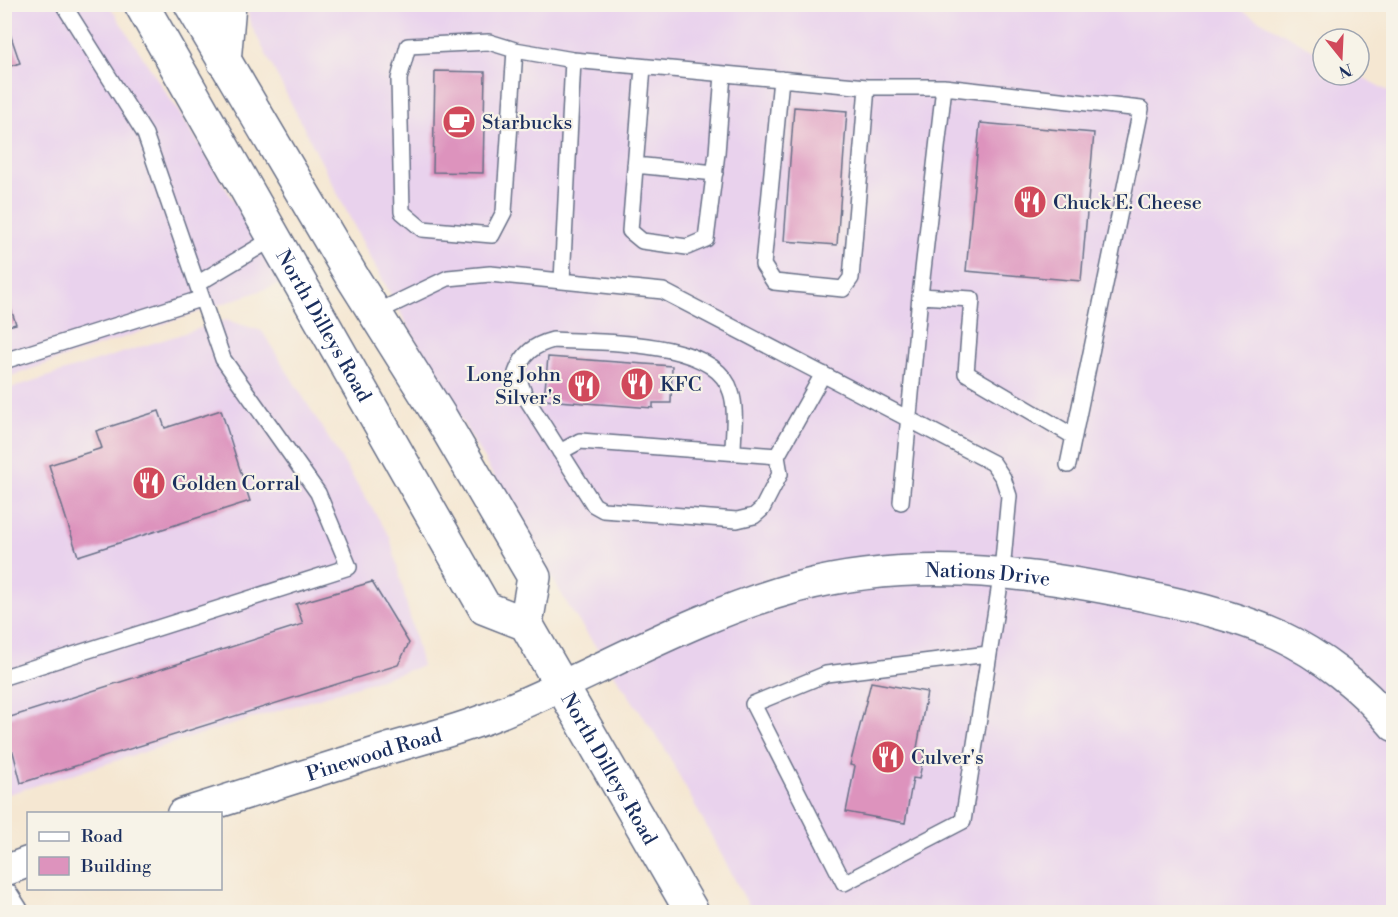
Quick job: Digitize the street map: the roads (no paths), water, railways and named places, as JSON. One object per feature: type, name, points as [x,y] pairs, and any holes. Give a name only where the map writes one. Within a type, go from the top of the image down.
[{"type":"street","name":"North Dilleys Road","points":[[141,4],[485,608],[526,624],[692,912]]},
{"type":"street","points":[[191,4],[534,577],[526,624]]},
{"type":"street","points":[[224,62],[229,4]]},
{"type":"street","name":"Nations Drive","points":[[562,686],[690,624],[800,587],[865,574],[928,569],[1002,572],[1066,579],[1194,607],[1236,619],[1277,635],[1315,656],[1353,685],[1394,726]]},
{"type":"street","name":"Pinewood Road","points":[[185,812],[491,717],[562,686]]},
{"type":"street","points":[[4,871],[27,862]]},
{"type":"street","points":[[4,898],[13,912]]},
{"type":"lane","points":[[4,677],[349,567],[318,493],[223,359],[145,134],[63,4]]},
{"type":"lane","points":[[515,50],[504,212],[500,220],[492,235],[422,230],[402,212],[399,79],[408,46],[489,42],[515,50],[573,60],[867,87],[945,87],[1141,109],[1068,465]]},
{"type":"lane","points":[[562,281],[573,60]]},
{"type":"lane","points":[[643,67],[630,231],[642,240],[687,247],[706,239],[715,173],[723,74]]},
{"type":"lane","points":[[781,79],[763,265],[774,282],[843,289],[851,278],[867,87]]},
{"type":"lane","points":[[901,502],[920,296],[945,87]]},
{"type":"lane","points":[[635,165],[715,173]]},
{"type":"lane","points":[[4,361],[199,292],[274,238]]},
{"type":"lane","points":[[375,313],[448,278],[468,274],[663,291],[993,463],[1003,478],[1009,496],[1002,572],[963,821],[844,883],[753,704],[826,674],[988,654]]},
{"type":"lane","points":[[920,296],[972,299],[966,374],[1073,436]]},
{"type":"lane","points":[[733,452],[731,391],[713,366],[692,355],[671,349],[553,340],[537,344],[520,360],[516,373],[526,398],[594,505],[603,510],[737,520],[754,516],[762,509],[780,474],[777,456],[823,374]]},
{"type":"lane","points":[[560,452],[580,441],[777,456]]},
{"type":"place","name":"Starbucks","points":[[459,122]]},
{"type":"place","name":"Chuck E. Cheese","points":[[1030,202]]},
{"type":"place","name":"KFC","points":[[637,384]]},
{"type":"place","name":"Long John Silver's","points":[[584,386]]},
{"type":"place","name":"Golden Corral","points":[[149,483]]},
{"type":"place","name":"Culver's","points":[[888,757]]}]
